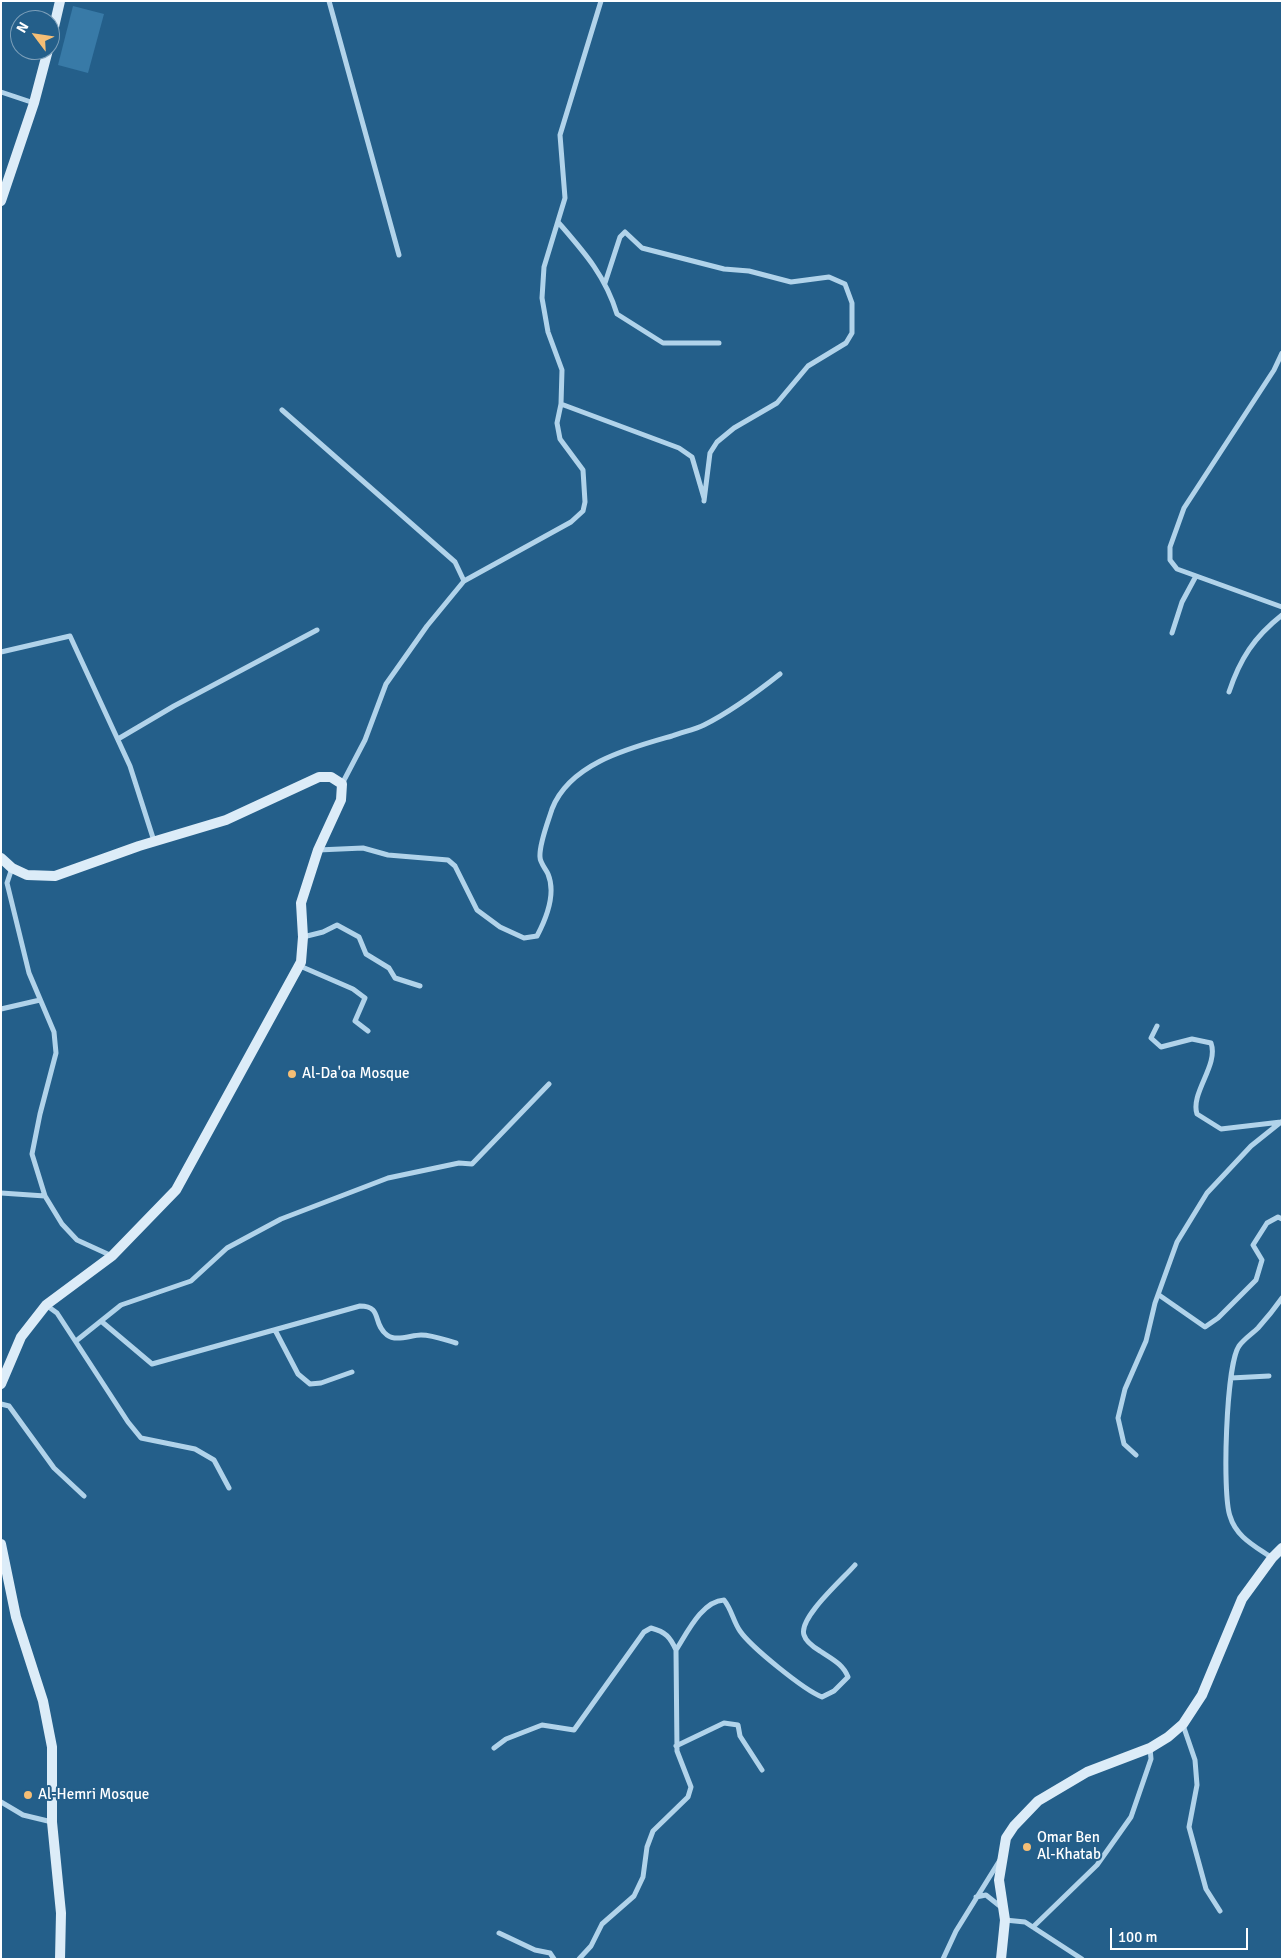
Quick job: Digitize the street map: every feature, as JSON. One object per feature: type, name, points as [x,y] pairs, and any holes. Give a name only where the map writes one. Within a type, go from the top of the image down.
[{"type":"street","points":[[329,1],[399,255]]},
{"type":"street","points":[[1,1384],[20,1337],[46,1305],[112,1256],[176,1190],[300,966],[303,936],[300,903],[318,850],[341,800],[342,784],[365,740],[386,684],[427,626],[464,581],[571,522],[583,511],[585,502],[583,470],[560,439],[556,423],[560,404],[562,370],[548,332],[542,298],[544,267],[565,198],[560,135],[601,1]]},
{"type":"street","points":[[1,201],[34,104],[45,60]]},
{"type":"street","points":[[1,92],[34,104]]},
{"type":"street","points":[[558,222],[586,254],[605,283],[616,314],[663,343],[720,343]]},
{"type":"street","points":[[560,404],[679,448],[692,457],[704,501],[710,453],[717,442],[734,428],[777,403],[808,366],[846,343],[852,333],[852,303],[844,284],[829,278],[791,282],[749,271],[724,269],[642,248],[625,232],[620,237],[605,283]]},
{"type":"street","points":[[1282,353],[1274,370],[1184,508],[1170,547],[1170,560],[1177,569],[1282,607]]},
{"type":"street","points":[[282,410],[454,562],[464,581]]},
{"type":"street","points":[[1172,633],[1182,602],[1196,576]]},
{"type":"street","points":[[1229,692],[1238,665],[1266,628],[1282,616]]},
{"type":"street","points":[[118,739],[174,706],[317,630]]},
{"type":"street","points":[[1,652],[70,636],[130,766],[155,842]]},
{"type":"street","points":[[318,850],[363,848],[388,855],[448,860],[455,866],[477,910],[500,927],[524,938],[537,936],[544,924],[551,894],[549,876],[540,858],[543,841],[553,807],[571,782],[597,763],[644,744],[703,726],[741,704],[780,674]]},
{"type":"street","points":[[1,858],[12,868],[27,875],[55,876],[226,820],[319,777],[331,776],[342,784]]},
{"type":"street","points":[[12,868],[7,884],[29,973],[54,1032],[56,1053],[32,1154],[45,1196],[62,1224],[77,1240],[112,1256]]},
{"type":"street","points":[[303,936],[323,932],[337,925],[359,937],[366,954],[389,968],[395,978],[420,986]]},
{"type":"street","points":[[300,966],[353,989],[365,998],[355,1021],[368,1031]]},
{"type":"street","points":[[1,1009],[40,1000]]},
{"type":"street","points":[[1157,1026],[1151,1038],[1161,1047],[1192,1039],[1211,1043],[1214,1050],[1200,1093],[1196,1114],[1221,1129],[1282,1122]]},
{"type":"street","points":[[76,1341],[121,1305],[191,1281],[227,1248],[281,1219],[388,1178],[459,1163],[472,1164],[549,1084]]},
{"type":"street","points":[[1136,1455],[1124,1444],[1118,1418],[1125,1388],[1146,1341],[1155,1303],[1160,1295],[1177,1242],[1207,1193],[1251,1146],[1282,1122]]},
{"type":"street","points":[[1,1192],[45,1196]]},
{"type":"street","points":[[1160,1295],[1205,1327],[1218,1318],[1256,1280],[1262,1260],[1253,1245],[1267,1223],[1278,1217],[1282,1219]]},
{"type":"street","points":[[1272,1558],[1240,1536],[1230,1518],[1226,1497],[1231,1378],[1239,1347],[1258,1328],[1282,1298]]},
{"type":"street","points":[[46,1305],[57,1313],[128,1422],[141,1438],[196,1449],[214,1460],[228,1488]]},
{"type":"street","points":[[101,1321],[152,1364],[360,1306],[368,1306],[374,1310],[380,1328],[388,1336],[398,1338],[422,1335],[456,1343]]},
{"type":"street","points":[[275,1330],[298,1374],[310,1384],[321,1383],[352,1372]]},
{"type":"street","points":[[1231,1378],[1268,1376]]},
{"type":"street","points":[[1,1404],[9,1406],[54,1468],[84,1496]]},
{"type":"street","points":[[1,1546],[16,1617],[43,1702],[52,1747],[52,1822],[61,1913],[60,1959]]},
{"type":"street","points":[[1001,1959],[1004,1915],[999,1880],[1006,1838],[1014,1826],[1038,1801],[1087,1772],[1150,1748],[1168,1737],[1183,1724],[1202,1695],[1242,1599],[1272,1558],[1282,1548]]},
{"type":"street","points":[[676,1650],[703,1611],[716,1600],[724,1600],[732,1609],[740,1631],[810,1692],[822,1697],[834,1691],[848,1677],[844,1668],[815,1648],[804,1637],[803,1629],[808,1616],[855,1565]]},
{"type":"street","points":[[494,1748],[506,1739],[542,1726],[574,1730],[644,1632],[652,1628],[669,1635],[676,1650],[676,1746],[691,1787],[688,1797],[653,1831],[643,1877],[634,1896],[602,1924],[591,1946],[579,1959]]},
{"type":"street","points":[[676,1746],[724,1723],[738,1725],[740,1736],[762,1770]]},
{"type":"street","points":[[1183,1724],[1195,1760],[1197,1785],[1188,1826],[1206,1889],[1220,1911]]},
{"type":"street","points":[[1033,1927],[1097,1864],[1131,1817],[1151,1758],[1150,1748]]},
{"type":"street","points":[[1,1802],[22,1815],[52,1822]]},
{"type":"street","points":[[943,1959],[956,1931],[1002,1857]]},
{"type":"street","points":[[976,1897],[986,1895],[1004,1915],[1025,1922],[1082,1959]]},
{"type":"street","points":[[499,1933],[535,1950],[550,1953],[554,1959]]},
{"type":"shaded area","points":[[73,6],[104,14],[88,73],[58,65]]},
{"type":"place","name":"Al-Da'oa Mosque","points":[[292,1074]]},
{"type":"place","name":"Al-Hemri Mosque","points":[[28,1795]]},
{"type":"place","name":"Omar Ben Al-Khatab","points":[[1027,1847]]}]
